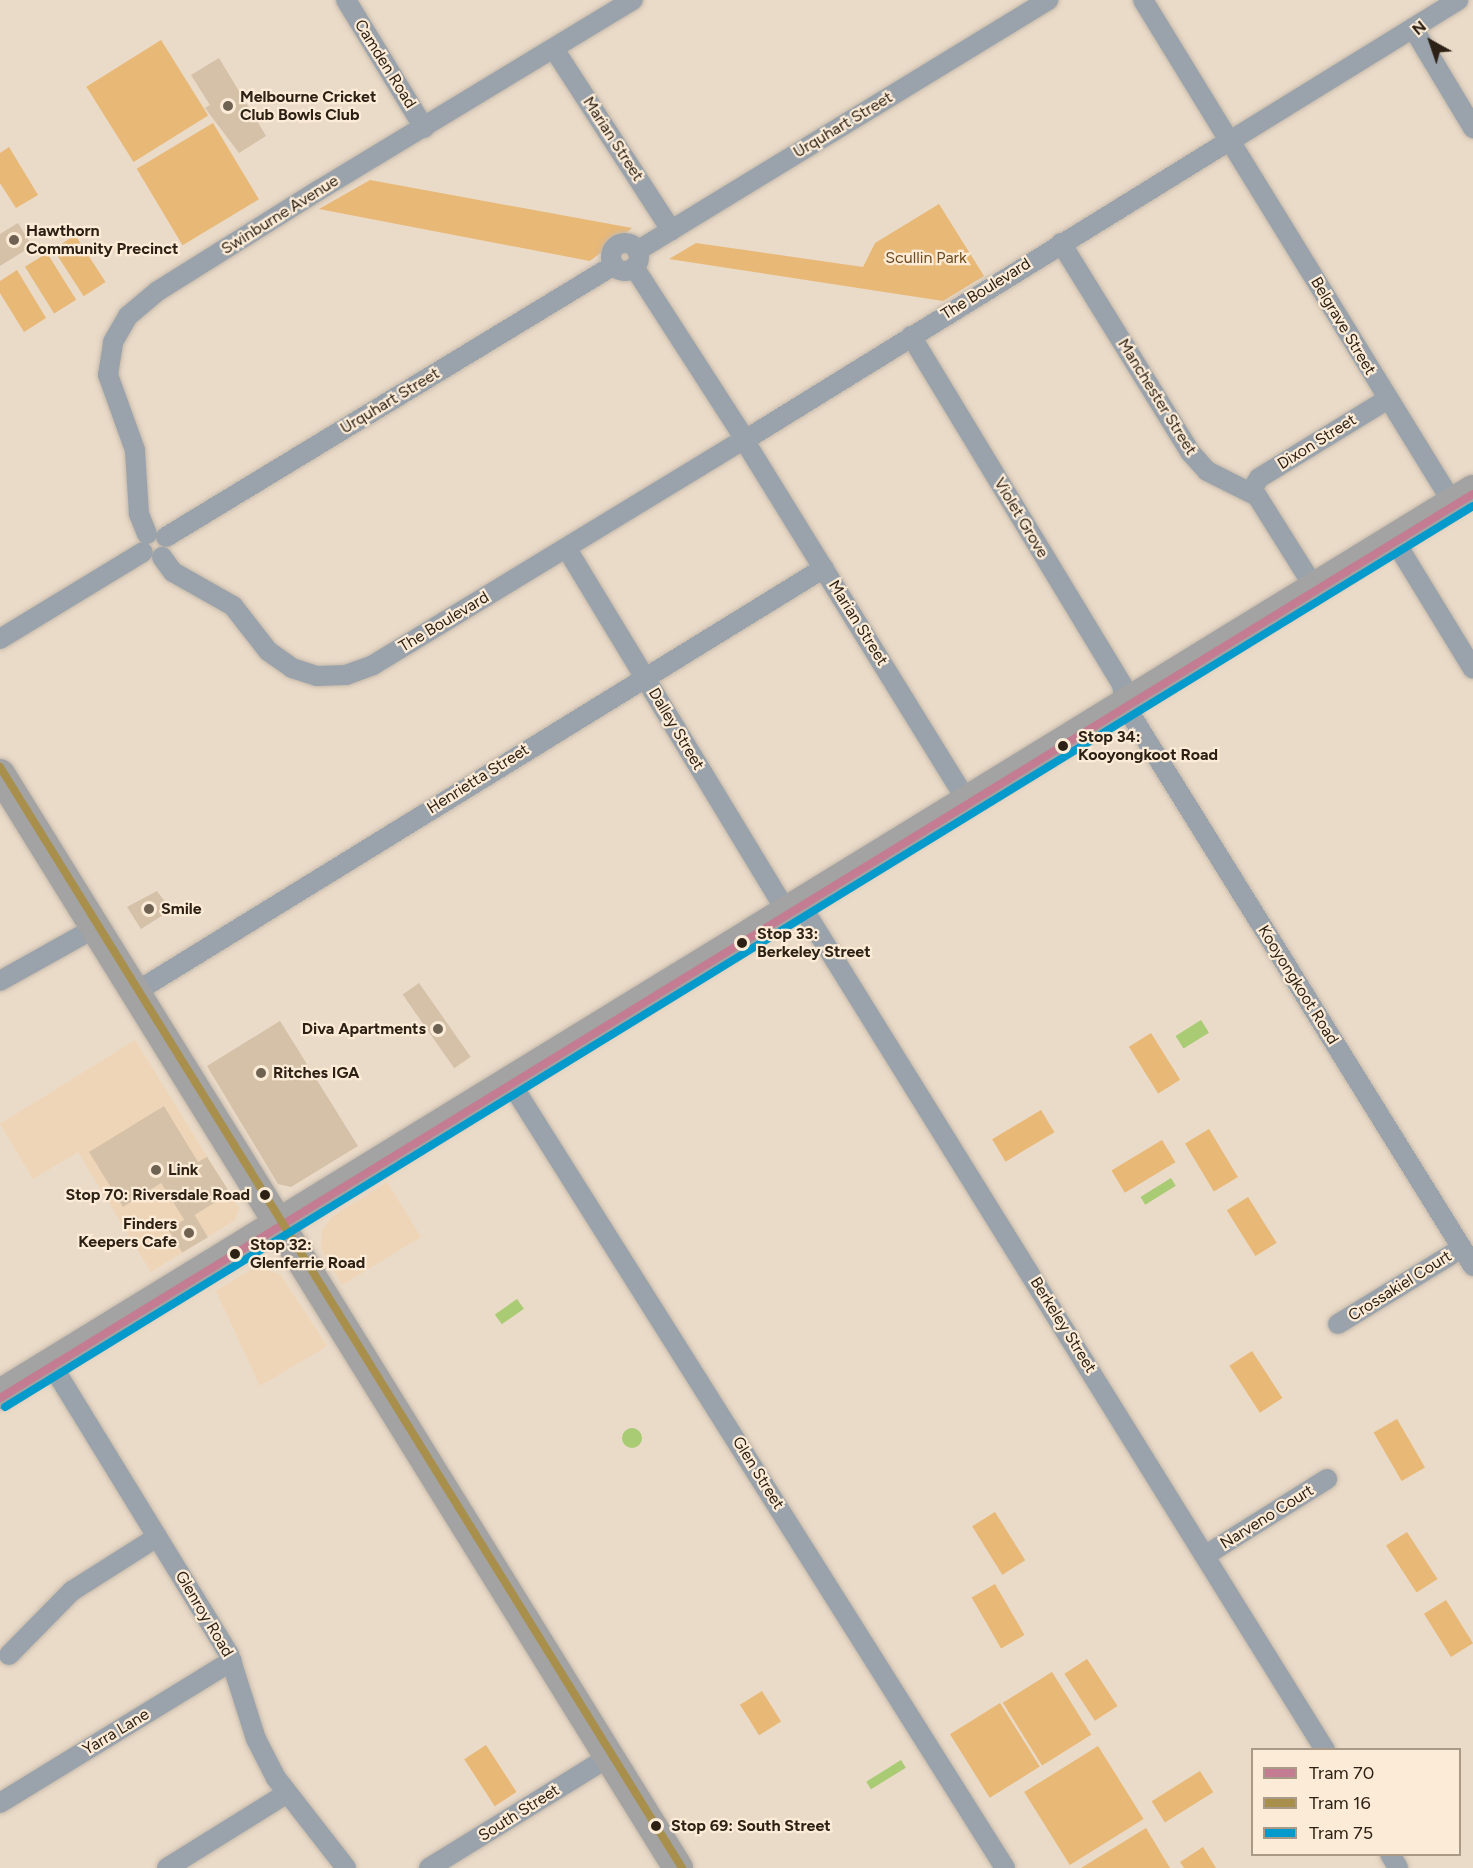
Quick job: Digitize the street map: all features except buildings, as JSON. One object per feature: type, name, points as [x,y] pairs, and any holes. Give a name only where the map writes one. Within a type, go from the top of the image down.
[{"type":"main road","points":[[0,1394],[1463,496]]},
{"type":"main road","points":[[0,774],[678,1868]]},
{"type":"street","name":"Camden Road","points":[[346,0],[424,128]]},
{"type":"street","name":"Swinburne Avenue","points":[[154,545],[139,514],[135,450],[108,375],[119,328],[158,291],[633,0]]},
{"type":"street","name":"Urquhart Street","points":[[0,639],[614,265],[612,252],[618,246],[626,244],[636,259],[671,230],[1021,7],[1049,0]]},
{"type":"street","name":"Belgrave Street","points":[[1143,0],[1388,399],[1463,496]]},
{"type":"street","name":"The Boulevard","points":[[154,545],[173,572],[233,606],[268,651],[292,668],[317,676],[346,675],[373,665],[567,549],[1458,0]]},
{"type":"street","points":[[1413,28],[1473,128]]},
{"type":"street","name":"Marian Street","points":[[554,49],[671,230]]},
{"type":"street","name":"Manchester Street","points":[[1061,243],[1190,452],[1207,471],[1251,491]]},
{"type":"street","name":"Marian Street","points":[[636,259],[966,800]]},
{"type":"street","name":"Violet Grove","points":[[911,336],[1120,681],[1126,702]]},
{"type":"street","name":"Dixon Street","points":[[1251,491],[1263,475],[1388,399]]},
{"type":"street","points":[[1251,491],[1314,587]]},
{"type":"street","points":[[1393,538],[1473,669]]},
{"type":"street","name":"Dalley Street","points":[[567,549],[644,676],[792,906]]},
{"type":"street","name":"Henrietta Street","points":[[135,993],[644,676],[824,568]]},
{"type":"street","name":"Kooyongkoot Road","points":[[1126,702],[1473,1266]]},
{"type":"street","name":"Berkeley Street","points":[[792,906],[1206,1555],[1324,1748]]},
{"type":"street","points":[[0,981],[92,923]]},
{"type":"street","name":"Glen Street","points":[[509,1080],[1005,1868]]},
{"type":"street","name":"Crossakiel Court","points":[[1338,1324],[1462,1248]]},
{"type":"street","name":"Glenroy Road","points":[[50,1362],[232,1661],[256,1738],[286,1794],[331,1843],[346,1868]]},
{"type":"street","name":"Narveno Court","points":[[1206,1555],[1327,1479]]},
{"type":"street","points":[[9,1655],[72,1591],[158,1537]]},
{"type":"street","name":"Yarra Lane","points":[[0,1803],[232,1661]]},
{"type":"street","name":"South Street","points":[[429,1868],[609,1757]]},
{"type":"street","points":[[167,1868],[286,1794]]},
{"type":"shaded area","points":[[1201,1020],[1209,1033],[1184,1049],[1176,1036]]},
{"type":"shaded area","points":[[135,1040],[239,1208],[235,1220],[151,1272],[78,1152],[33,1179],[0,1124]]},
{"type":"shaded area","points":[[1171,1178],[1176,1186],[1145,1205],[1140,1197]]},
{"type":"shaded area","points":[[387,1182],[421,1237],[342,1285],[321,1249],[322,1230],[332,1217]]},
{"type":"shaded area","points":[[255,1267],[280,1274],[327,1346],[260,1386],[216,1291]]},
{"type":"shaded area","points":[[517,1299],[524,1309],[502,1324],[495,1314]]},
{"type":"shaded area","points":[[632,1428],[639,1431],[642,1438],[639,1445],[632,1448],[625,1445],[622,1438],[625,1431]]},
{"type":"shaded area","points":[[901,1760],[906,1768],[871,1789],[866,1782]]},
{"type":"green space","points":[[161,40],[208,115],[134,162],[86,87]]},
{"type":"green space","points":[[213,123],[259,199],[183,245],[137,169]]},
{"type":"green space","points":[[9,147],[38,195],[16,208],[0,183],[0,153]]},
{"type":"green space","points":[[370,180],[632,228],[590,261],[319,209]]},
{"type":"green space","name":"Scullin Park","points":[[939,204],[984,276],[943,301],[669,259],[696,243],[863,267],[875,243]]},
{"type":"green space","points":[[75,235],[105,282],[84,296],[53,249]]},
{"type":"green space","points":[[47,253],[76,300],[54,313],[25,267]]},
{"type":"green space","points":[[17,270],[46,318],[24,332],[0,293],[0,281]]},
{"type":"green space","points":[[1151,1033],[1180,1080],[1158,1093],[1129,1047]]},
{"type":"green space","points":[[1041,1110],[1054,1132],[1006,1162],[992,1139]]},
{"type":"green space","points":[[1209,1129],[1238,1177],[1214,1191],[1185,1143]]},
{"type":"green space","points":[[1162,1140],[1175,1162],[1125,1193],[1111,1170]]},
{"type":"green space","points":[[1248,1197],[1277,1243],[1255,1256],[1227,1210]]},
{"type":"green space","points":[[1252,1351],[1282,1398],[1260,1413],[1229,1366]]},
{"type":"green space","points":[[1397,1419],[1425,1467],[1402,1481],[1374,1432]]},
{"type":"green space","points":[[995,1512],[1025,1560],[1002,1575],[972,1526]]},
{"type":"green space","points":[[1407,1532],[1437,1579],[1417,1593],[1386,1546]]},
{"type":"green space","points":[[995,1584],[1024,1635],[1001,1649],[972,1598]]},
{"type":"green space","points":[[1446,1600],[1473,1643],[1451,1657],[1424,1614]]},
{"type":"green space","points":[[1087,1659],[1117,1706],[1095,1721],[1064,1674]]},
{"type":"green space","points":[[1052,1672],[1091,1735],[1042,1765],[1003,1703]]},
{"type":"green space","points":[[762,1691],[781,1722],[759,1735],[740,1705]]},
{"type":"green space","points":[[1000,1703],[1040,1767],[990,1798],[950,1734]]},
{"type":"green space","points":[[486,1745],[516,1792],[495,1806],[464,1759]]},
{"type":"green space","points":[[1098,1746],[1144,1819],[1070,1865],[1024,1792]]},
{"type":"green space","points":[[1200,1771],[1213,1792],[1165,1822],[1152,1801]]},
{"type":"green space","points":[[1146,1828],[1170,1868],[1081,1868]]},
{"type":"green space","points":[[1203,1847],[1216,1868],[1184,1868],[1180,1862]]},
{"type":"tram line","name":"70","points":[[0,1398],[1473,494]]},
{"type":"tram line","name":"75","points":[[5,1407],[1473,506]]},
{"type":"tram line","name":"16","points":[[0,767],[682,1868]]},
{"type":"tram line","points":[[231,1246],[251,1238],[277,1239],[292,1247],[308,1267]]},
{"type":"tram line","points":[[228,1257],[247,1249],[268,1248],[290,1259],[305,1277]]},
{"type":"place","name":"Melbourne Cricket Club Bowls Club","points":[[228,106]]},
{"type":"place","name":"Hawthorn Community Precinct","points":[[14,240]]},
{"type":"place","name":"Stop 34: Kooyongkoot Road","points":[[1063,746]]},
{"type":"place","name":"Smile","points":[[149,909]]},
{"type":"place","name":"Stop 33: Berkeley Street","points":[[742,943]]},
{"type":"place","name":"Diva Apartments","points":[[438,1029]]},
{"type":"place","name":"Ritches IGA","points":[[261,1073]]},
{"type":"place","name":"Link","points":[[156,1170]]},
{"type":"place","name":"Stop 70: Riversdale Road","points":[[265,1195]]},
{"type":"place","name":"Finders Keepers Cafe","points":[[189,1233]]},
{"type":"place","name":"Stop 32: Glenferrie Road","points":[[235,1254]]},
{"type":"place","name":"Stop 69: South Street","points":[[656,1826]]}]
